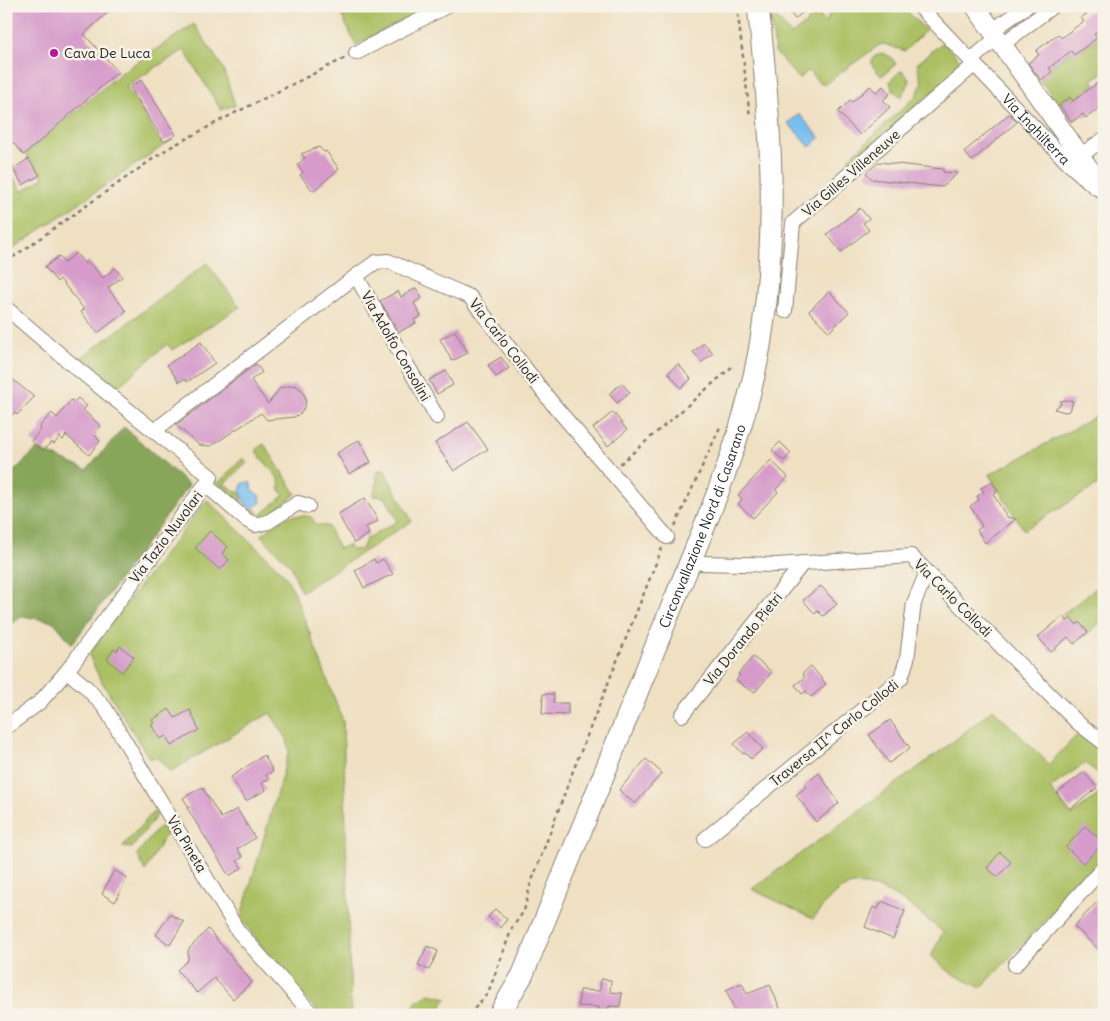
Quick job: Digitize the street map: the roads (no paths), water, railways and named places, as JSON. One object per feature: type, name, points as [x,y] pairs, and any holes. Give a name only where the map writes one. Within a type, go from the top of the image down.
[{"type":"main road","name":"Circonvallazione Nord di Casarano","points":[[499,1015],[523,974],[692,557],[741,425],[760,348],[772,237],[770,114],[758,6]]},
{"type":"street","points":[[356,52],[447,6]]},
{"type":"street","name":"Via Inghilterra","points":[[919,6],[1062,156],[1104,196]]},
{"type":"street","name":"Via Inghilterra","points":[[975,6],[1104,190]]},
{"type":"street","points":[[973,62],[1027,6]]},
{"type":"street","points":[[998,37],[1053,6]]},
{"type":"street","name":"Via Gilles Villeneuve","points":[[785,311],[793,224],[973,62]]},
{"type":"street","points":[[1081,155],[1104,139]]},
{"type":"street","name":"Via Carlo Collodi","points":[[154,430],[356,276],[376,262],[388,261],[470,297],[552,403],[667,537]]},
{"type":"street","name":"Via Adolfo Consolini","points":[[356,276],[437,417]]},
{"type":"street","name":"Via Tazio Nuvolari","points":[[6,308],[69,362],[211,477],[66,671],[40,702],[6,727]]},
{"type":"street","points":[[206,484],[246,520],[256,525],[268,522],[298,503],[308,506]]},
{"type":"street","name":"Via Carlo Collodi","points":[[701,562],[777,565],[911,556],[1078,723],[1104,743]]},
{"type":"street","name":"Via Dorando Pietri","points":[[682,715],[803,563]]},
{"type":"street","name":"Traversa II^ Carlo Collodi","points":[[705,839],[901,678],[907,658],[914,603],[927,572]]},
{"type":"street","name":"Via Pineta","points":[[66,671],[86,687],[105,708],[238,931],[312,1015]]},
{"type":"street","points":[[1015,965],[1104,867]]},
{"type":"water","points":[[799,114],[820,138],[810,147],[788,123]]},
{"type":"water","points":[[250,482],[253,491],[260,496],[261,502],[253,508],[246,506],[240,490],[243,483]]},
{"type":"place","name":"Cava De Luca","points":[[54,53]]}]
